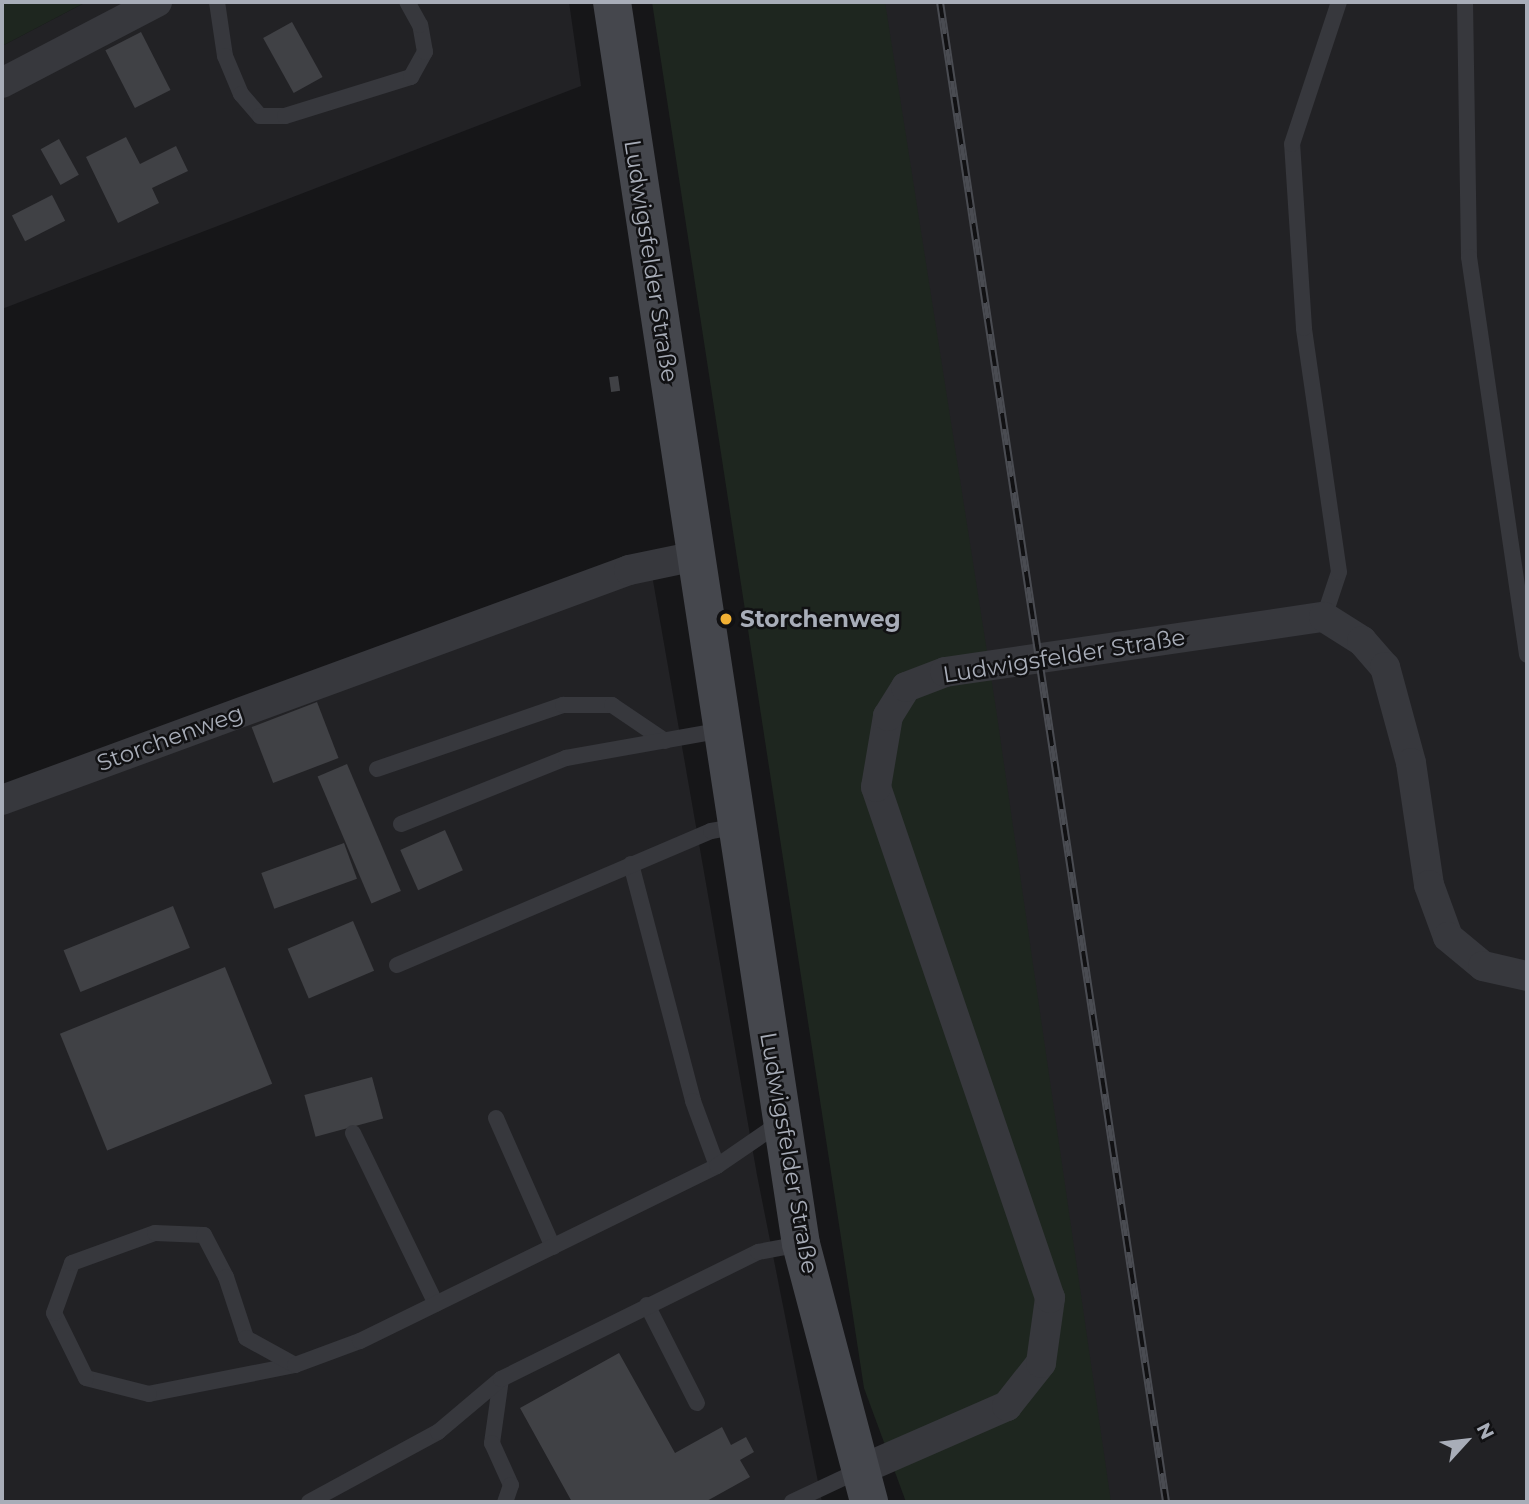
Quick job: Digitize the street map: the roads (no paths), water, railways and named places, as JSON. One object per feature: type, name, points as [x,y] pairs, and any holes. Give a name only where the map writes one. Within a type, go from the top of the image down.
[{"type":"street","points":[[2,83],[157,2]]},
{"type":"street","name":"Ludwigsfelder Straße","points":[[612,2],[781,1122],[802,1244],[864,1486],[1007,1406],[1041,1363],[1050,1298],[876,787],[888,716],[906,687],[945,672],[1324,617]]},
{"type":"street","name":"Storchenweg","points":[[2,800],[629,570],[696,556]]},
{"type":"street","points":[[1324,617],[1362,641],[1385,667],[1411,763],[1429,884],[1447,937],[1483,966],[1527,976]]},
{"type":"lane","points":[[216,2],[225,56],[242,94],[260,116],[285,116],[411,76],[425,52],[420,25],[407,2]]},
{"type":"lane","points":[[1324,617],[1339,572],[1304,328],[1292,144],[1339,2]]},
{"type":"lane","points":[[1465,2],[1469,257],[1527,655]]},
{"type":"lane","points":[[377,769],[563,705],[612,705],[665,741]]},
{"type":"lane","points":[[401,824],[566,758],[723,730]]},
{"type":"lane","points":[[397,965],[711,831],[738,826]]},
{"type":"lane","points":[[631,864],[692,1101],[717,1166]]},
{"type":"lane","points":[[496,1118],[553,1247]]},
{"type":"lane","points":[[295,1365],[246,1338],[226,1277],[204,1235],[156,1233],[72,1263],[54,1313],[86,1378],[149,1394],[295,1365],[360,1341],[717,1166],[781,1122]]},
{"type":"lane","points":[[353,1133],[436,1304]]},
{"type":"lane","points":[[309,1502],[438,1432],[501,1379],[758,1252],[802,1244]]},
{"type":"lane","points":[[647,1305],[697,1403]]},
{"type":"lane","points":[[501,1379],[492,1443],[511,1485],[505,1502]]},
{"type":"lane","points":[[792,1502],[864,1486]]},
{"type":"railway","points":[[940,2],[1166,1502]]},
{"type":"place","name":"Storchenweg","points":[[726,619]]}]
